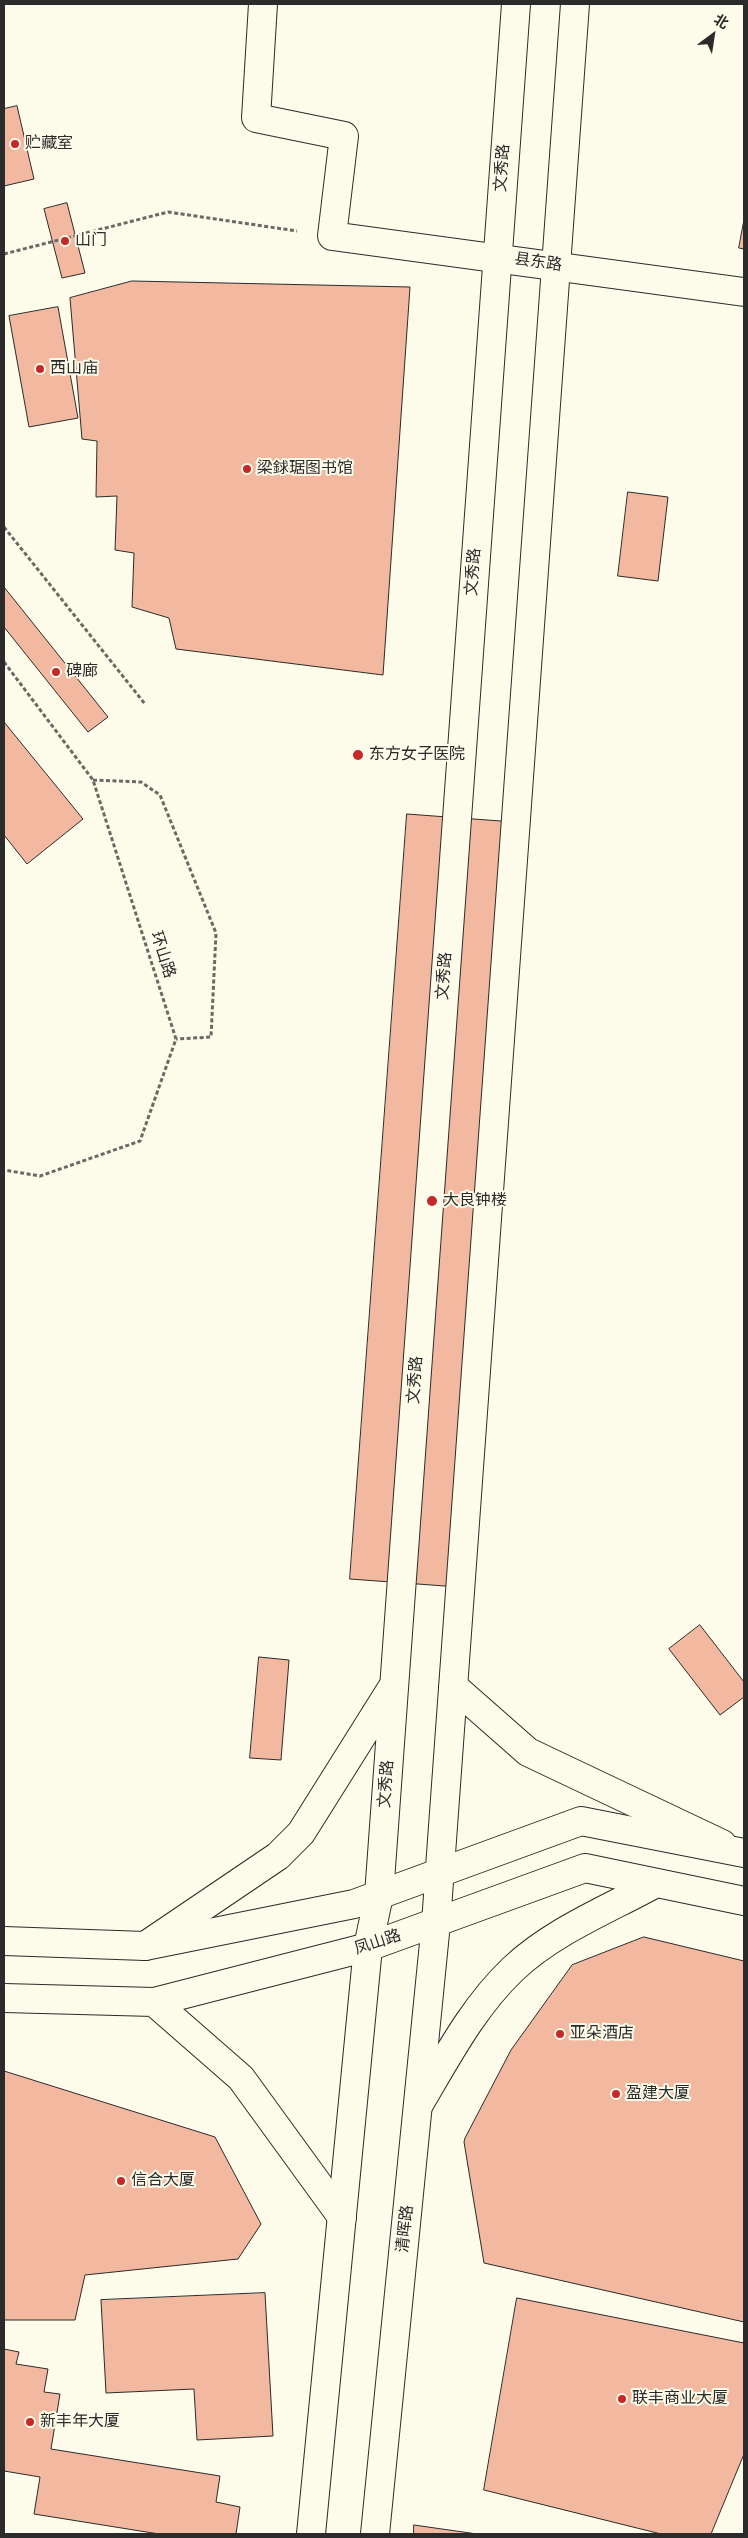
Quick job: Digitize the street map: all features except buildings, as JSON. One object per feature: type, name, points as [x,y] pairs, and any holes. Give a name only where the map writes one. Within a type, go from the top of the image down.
[{"type":"street","points":[[263,4],[256,118],[344,136],[332,236]]},
{"type":"street","name":"文秀路","points":[[368,1948],[379,1895],[496,257],[516,4]]},
{"type":"street","points":[[436,1923],[575,4]]},
{"type":"street","name":"县东路","points":[[332,236],[744,292]]},
{"type":"street","points":[[145,1946],[284,1850],[301,1833],[394,1684]]},
{"type":"street","points":[[453,1686],[528,1752],[742,1853]]},
{"type":"street","points":[[4,1941],[145,1946],[354,1904],[581,1821],[742,1853]]},
{"type":"street","name":"凤山路","points":[[4,1998],[154,2002],[368,1948],[585,1868],[744,1901]]},
{"type":"street","points":[[418,2106],[462,2033],[490,1993],[514,1968],[559,1935],[656,1883]]},
{"type":"street","name":"清晖路","points":[[375,2534],[436,1923]]},
{"type":"street","points":[[310,2534],[368,1948]]},
{"type":"street","points":[[154,2002],[241,2078],[342,2217]]},
{"type":"path","points":[[4,254],[168,212],[332,236]]},
{"type":"path","points":[[4,527],[145,704]]},
{"type":"path","name":"环山路","points":[[4,662],[93,780],[176,1039]]},
{"type":"path","points":[[4,1170],[40,1176],[140,1141],[176,1039],[211,1037],[216,933],[160,795],[141,782],[93,780]]},
{"type":"place","name":"贮藏室","points":[[15,144]]},
{"type":"place","name":"山门","points":[[65,241]]},
{"type":"place","name":"西山庙","points":[[40,369]]},
{"type":"place","name":"梁銶琚图书馆","points":[[247,469]]},
{"type":"place","name":"碑廊","points":[[56,672]]},
{"type":"place","name":"东方女子医院","points":[[358,755]]},
{"type":"place","name":"大良钟楼","points":[[432,1201]]},
{"type":"place","name":"亚朵酒店","points":[[560,2034]]},
{"type":"place","name":"盈建大厦","points":[[616,2094]]},
{"type":"place","name":"信合大厦","points":[[121,2181]]},
{"type":"place","name":"联丰商业大厦","points":[[622,2399]]},
{"type":"place","name":"新丰年大厦","points":[[30,2422]]}]
